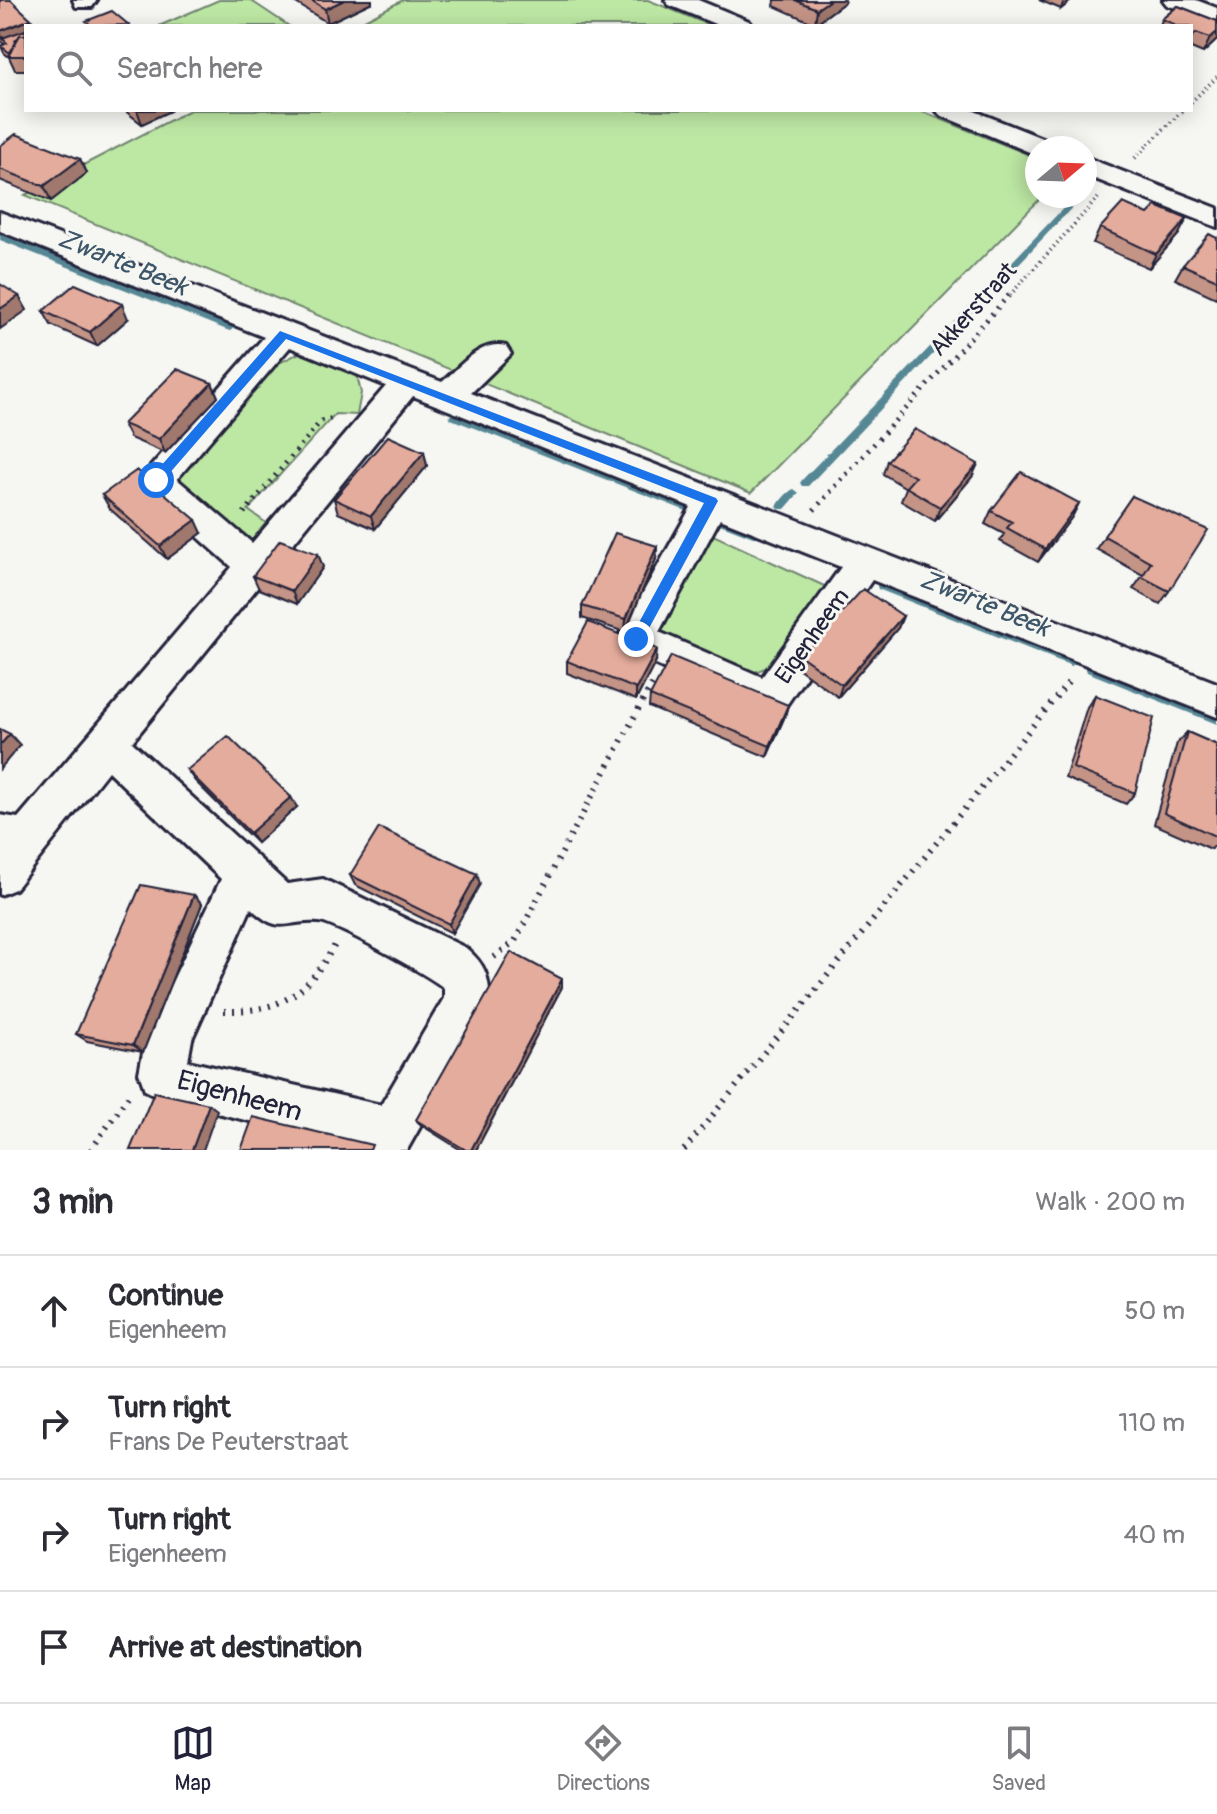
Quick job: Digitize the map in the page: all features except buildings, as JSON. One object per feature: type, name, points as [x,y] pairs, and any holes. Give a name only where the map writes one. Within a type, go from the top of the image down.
[{"type":"street","points":[[677,0],[736,24]]},
{"type":"street","points":[[1175,0],[1217,16]]},
{"type":"street","points":[[954,112],[1025,141]]},
{"type":"street","points":[[1097,170],[1217,218]]},
{"type":"street","points":[[8,234],[284,334],[1217,700]]},
{"type":"street","points":[[254,565],[156,480],[284,334]]},
{"type":"street","points":[[446,397],[495,354]]},
{"type":"street","points":[[0,874],[14,837],[108,745],[407,382]]},
{"type":"street","name":"Eigenheem","points":[[712,501],[636,639],[769,698],[864,563]]},
{"type":"street","points":[[108,745],[280,906],[323,900],[450,964],[467,978]]},
{"type":"street","name":"Eigenheem","points":[[245,874],[169,1037],[162,1073],[182,1083],[392,1132],[467,1003],[467,978]]},
{"type":"path","points":[[1193,100],[1217,77]]},
{"type":"path","name":"Akkerstraat","points":[[792,534],[1181,112]]},
{"type":"path","points":[[223,538],[321,421],[377,417]]},
{"type":"path","points":[[684,1150],[1093,652]]},
{"type":"path","points":[[467,978],[515,941],[669,655]]},
{"type":"path","points":[[184,1003],[215,1010],[245,1012],[275,1007],[298,996],[332,950],[351,914]]},
{"type":"path","points":[[91,1150],[136,1085],[162,1073]]},
{"type":"green space","points":[[219,0],[250,0],[286,24],[164,24]]},
{"type":"green space","points":[[403,0],[648,0],[707,24],[357,24]]},
{"type":"green space","points":[[186,112],[923,112],[1025,153],[1025,208],[1031,208],[751,493],[25,195]]},
{"type":"green space","points":[[299,353],[357,375],[361,393],[357,415],[335,414],[248,510],[269,525],[254,543],[178,484],[176,478],[275,365]]},
{"type":"green space","points":[[721,515],[713,535],[833,590],[783,661],[745,676],[663,639],[660,626]]},
{"type":"waterway","points":[[805,483],[1068,208]]},
{"type":"waterway","name":"Zwarte Beek","points":[[0,237],[230,328]]},
{"type":"waterway","name":"Zwarte Beek","points":[[454,417],[756,534]]},
{"type":"waterway","points":[[782,506],[794,493]]},
{"type":"waterway","name":"Zwarte Beek","points":[[882,586],[1071,661]]},
{"type":"waterway","name":"Zwarte Beek","points":[[1091,669],[1217,719]]},
{"type":"route","points":[[156,480],[284,334],[712,501],[636,639]]}]
